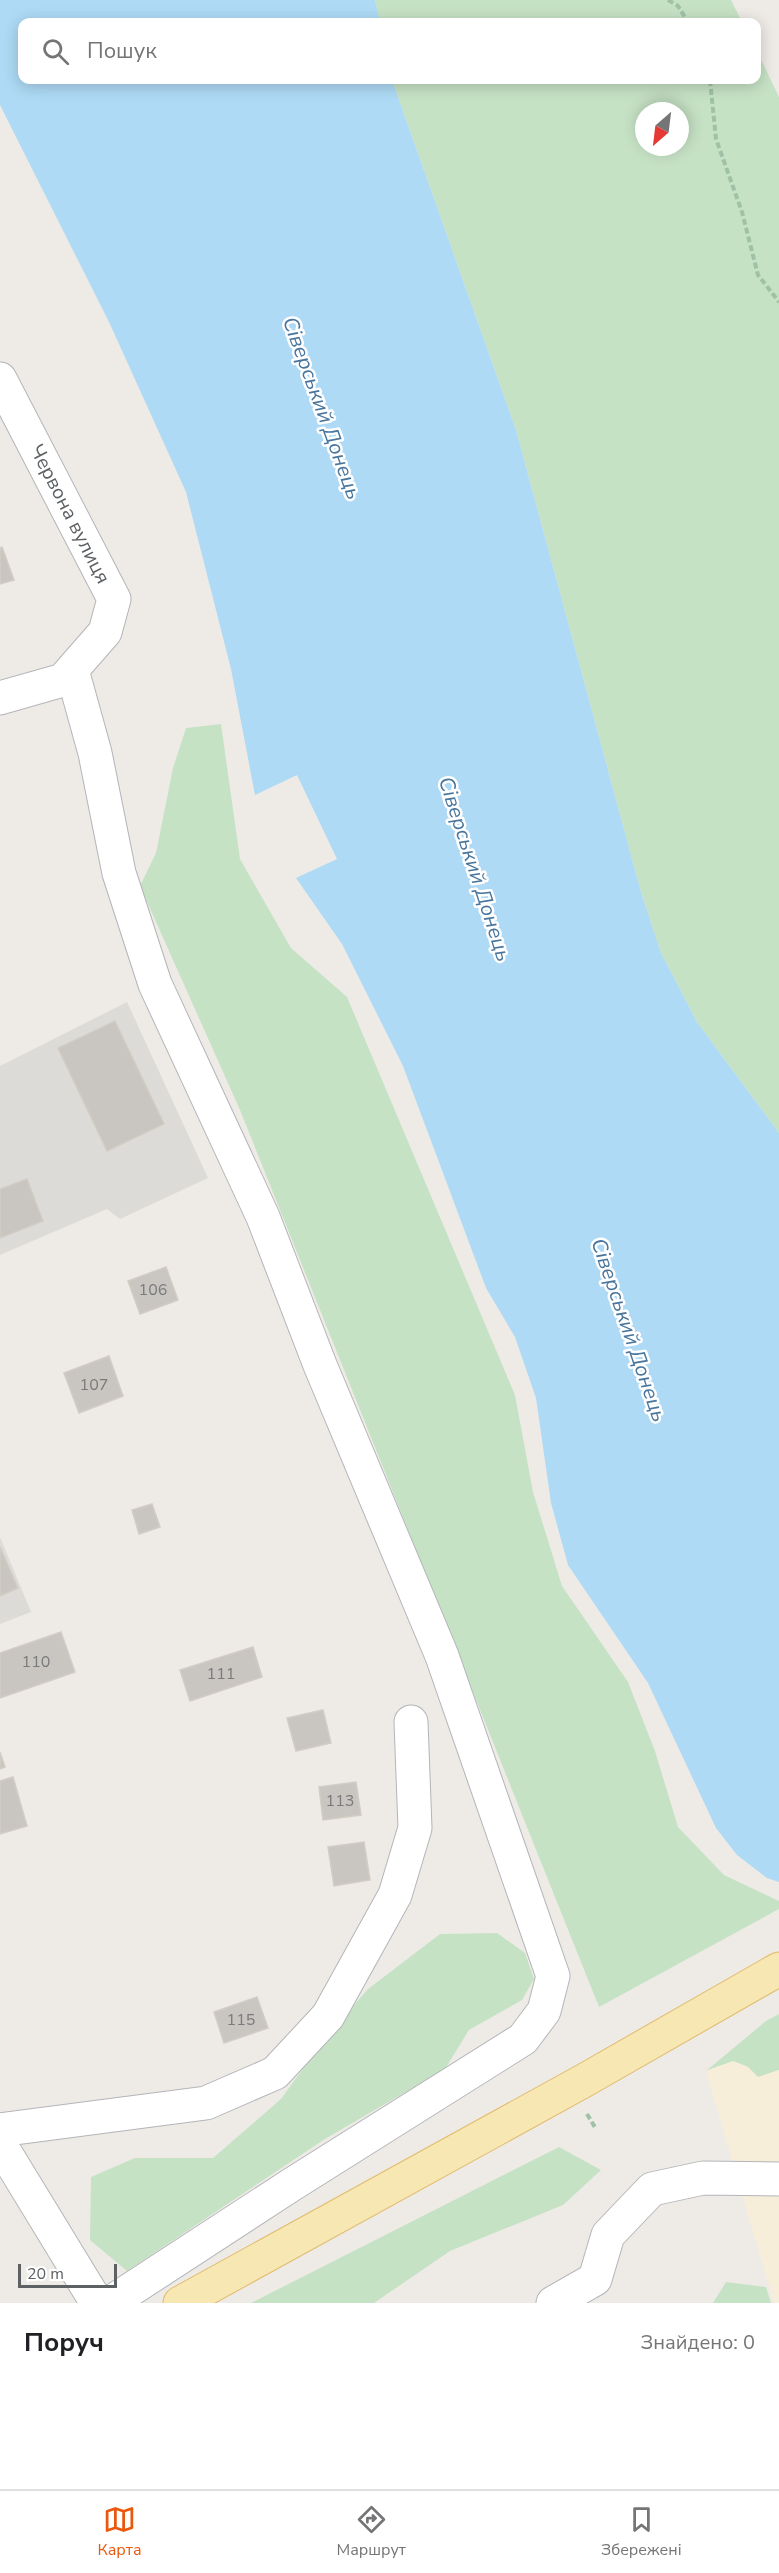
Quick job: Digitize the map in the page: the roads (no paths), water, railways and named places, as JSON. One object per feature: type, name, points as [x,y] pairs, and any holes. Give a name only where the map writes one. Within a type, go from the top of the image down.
[{"type":"main road","points":[[180,2303],[585,2080],[779,1969]]},
{"type":"street","name":"Червона вулиця","points":[[0,379],[114,599],[105,632],[63,680],[0,698]]},
{"type":"street","points":[[72,670],[94,753],[119,873],[155,984],[263,1217],[320,1365],[442,1656],[553,1976],[544,2011],[523,2039],[291,2185],[110,2303]]},
{"type":"street","points":[[0,2130],[206,2103],[275,2073],[328,2016],[395,1895],[415,1828],[411,1722]]},
{"type":"street","points":[[0,2144],[97,2303]]},
{"type":"street","points":[[553,2303],[595,2279],[608,2235],[652,2189],[703,2178],[779,2179]]},
{"type":"water","name":"Сіверський Донець","points":[[0,0],[375,0],[379,18],[18,18],[18,84],[393,84],[516,430],[641,892],[661,953],[697,1022],[779,1133],[779,1882],[767,1878],[737,1855],[716,1828],[648,1683],[568,1565],[551,1503],[536,1398],[515,1337],[486,1288],[403,1066],[342,944],[296,878],[337,859],[297,775],[255,795],[231,669],[186,492],[109,322],[0,105]]}]
